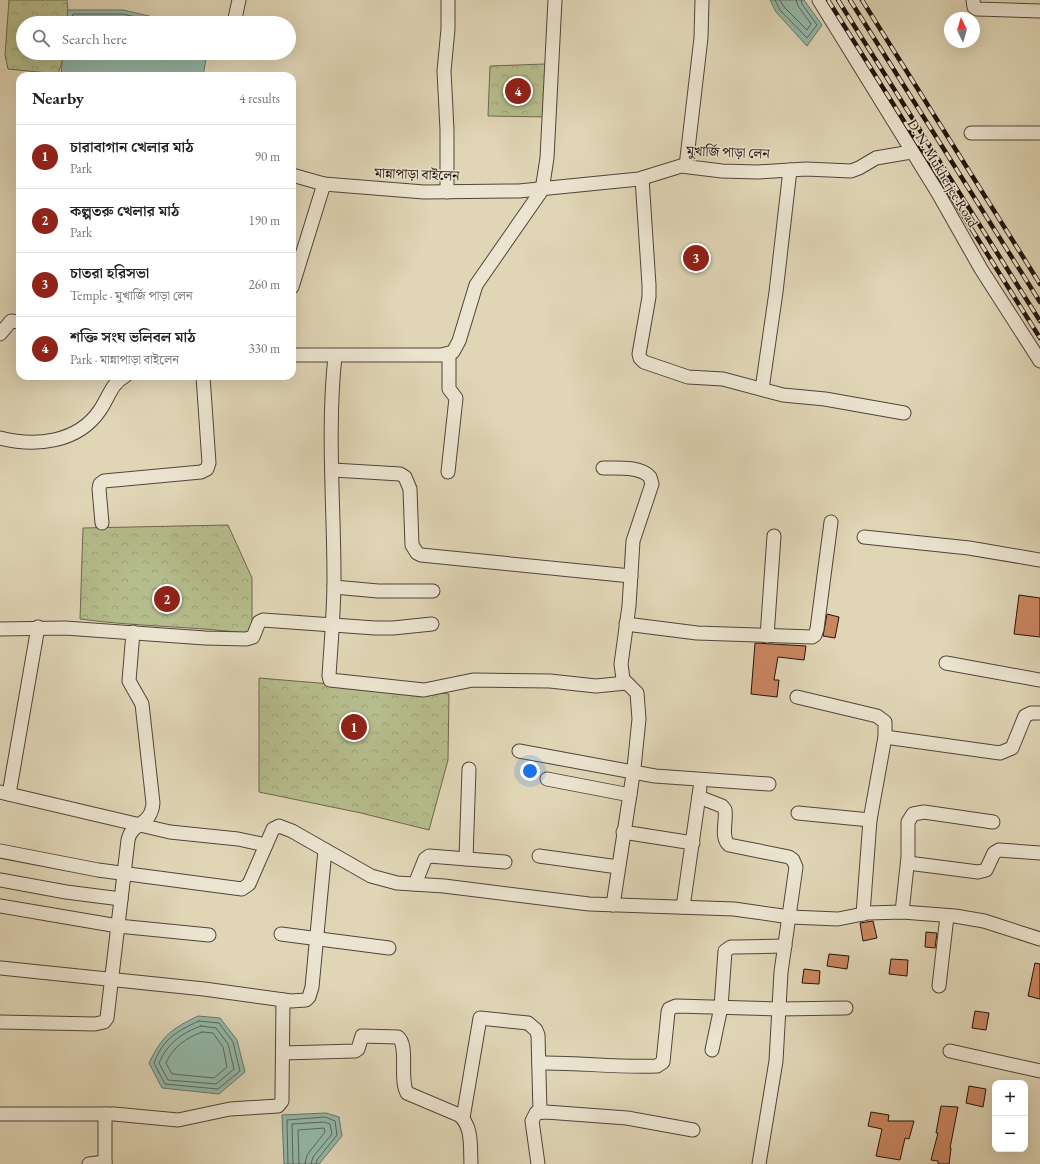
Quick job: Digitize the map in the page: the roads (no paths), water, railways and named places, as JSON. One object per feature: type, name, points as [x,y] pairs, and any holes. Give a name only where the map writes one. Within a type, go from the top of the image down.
[{"type":"street","points":[[236,16],[239,0]]},
{"type":"street","points":[[447,192],[447,130],[444,71],[448,29],[448,0]]},
{"type":"street","points":[[296,355],[449,354],[453,352],[459,341],[476,285],[542,190],[547,158],[555,0]]},
{"type":"street","points":[[686,166],[702,38],[702,0]]},
{"type":"street","name":"D. N. Mukherjee Road","points":[[819,0],[911,152],[938,193],[984,274],[1040,361]]},
{"type":"street","points":[[973,0],[974,7],[977,9],[1040,11]]},
{"type":"street","points":[[971,133],[1040,133]]},
{"type":"street","name":"মুখার্জি পাড়া লেন","points":[[542,190],[642,178],[672,168],[686,166],[712,171],[851,171],[857,170],[876,158],[911,152]]},
{"type":"street","points":[[762,389],[776,292],[790,170]]},
{"type":"street","name":"মান্নাপাড়া বাইলেন","points":[[296,176],[324,184],[424,192],[542,190]]},
{"type":"street","points":[[642,178],[649,285],[649,297],[641,340],[640,358],[644,362],[688,377],[722,380],[783,395],[825,399],[904,413]]},
{"type":"street","points":[[296,275],[324,184]]},
{"type":"street","points":[[0,334],[11,321],[16,322]]},
{"type":"street","points":[[448,472],[456,398],[455,394],[449,390],[449,354]]},
{"type":"street","points":[[335,356],[331,395],[334,587],[329,676],[332,682],[424,690],[473,680],[550,681],[596,686],[626,683]]},
{"type":"street","points":[[106,399],[108,380]]},
{"type":"street","points":[[0,438],[32,443],[65,438],[91,421],[114,384],[120,380]]},
{"type":"street","points":[[102,523],[99,489],[100,484],[104,480],[202,472],[207,468],[209,463],[202,380]]},
{"type":"street","points":[[603,468],[625,468],[641,471],[647,474],[652,480],[652,487],[633,541],[631,576],[621,664],[622,675],[626,683],[636,693],[638,699],[638,736],[634,772],[623,832],[613,905]]},
{"type":"street","points":[[333,470],[400,474],[405,477],[410,489],[412,545],[416,553],[421,555],[631,576]]},
{"type":"street","points":[[626,624],[698,633],[807,638],[815,635],[831,522]]},
{"type":"street","points":[[767,636],[774,536]]},
{"type":"street","points":[[864,537],[969,548],[1040,560]]},
{"type":"street","points":[[334,587],[378,591],[433,591]]},
{"type":"street","points":[[0,629],[38,627],[133,632],[205,638],[246,639],[253,637],[259,622],[263,620],[393,628],[432,624]]},
{"type":"street","points":[[38,627],[5,793],[170,832],[245,840],[266,845]]},
{"type":"street","points":[[0,1022],[95,1024],[104,1022],[107,1018],[129,834],[150,816],[153,803],[142,704],[129,680],[133,632]]},
{"type":"street","points":[[946,663],[1040,680]]},
{"type":"street","points":[[797,697],[877,716],[885,722],[885,737],[870,820],[863,914]]},
{"type":"street","points":[[885,737],[1000,753],[1012,748],[1026,716],[1031,713],[1040,713]]},
{"type":"street","points":[[519,750],[655,776],[701,778],[769,784]]},
{"type":"street","points":[[466,859],[469,769]]},
{"type":"street","points":[[683,907],[701,778]]},
{"type":"street","points":[[547,779],[630,795]]},
{"type":"street","points":[[699,797],[722,806],[726,810],[724,837],[729,845],[789,857],[793,860],[796,867],[781,972],[776,1061],[759,1164]]},
{"type":"street","points":[[902,912],[908,863],[908,822],[913,814],[918,812],[993,822]]},
{"type":"street","points":[[798,813],[870,820]]},
{"type":"street","points":[[0,851],[98,870],[242,889],[249,884],[273,829],[278,826],[326,850],[371,876],[397,882],[589,904],[734,909],[790,917],[838,919],[863,914],[902,912],[984,921],[1040,939]]},
{"type":"street","points":[[623,832],[693,842]]},
{"type":"street","points":[[0,971],[112,979],[204,989],[283,1000],[302,1000],[309,997],[312,987],[326,850]]},
{"type":"street","points":[[908,863],[982,872],[986,870],[994,853],[999,850],[1040,852]]},
{"type":"street","points":[[539,856],[618,867]]},
{"type":"street","points":[[415,884],[427,857],[505,862]]},
{"type":"street","points":[[0,880],[66,892],[121,899]]},
{"type":"street","points":[[0,906],[118,926],[209,935]]},
{"type":"street","points":[[939,986],[947,916]]},
{"type":"street","points":[[281,934],[389,948]]},
{"type":"street","points":[[712,1050],[721,1007],[724,955],[728,949],[737,947],[785,946]]},
{"type":"street","points":[[0,1114],[105,1114],[178,1120],[230,1109],[278,1106],[282,1101],[283,1000]]},
{"type":"street","points":[[539,1063],[569,1062],[598,1066],[657,1066],[663,1062],[669,1009],[676,1006],[779,1009],[846,1008]]},
{"type":"street","points":[[471,1164],[469,1130],[463,1118],[480,1018],[528,1023],[538,1034],[540,1112]]},
{"type":"street","points":[[283,1053],[355,1051],[358,1049],[362,1036],[398,1036],[402,1041],[404,1085],[407,1093],[463,1118]]},
{"type":"street","points":[[950,1051],[1040,1071]]},
{"type":"street","points":[[538,1164],[532,1121],[534,1115],[540,1112],[626,1118],[693,1130]]},
{"type":"street","points":[[89,1164],[105,1163],[105,1114]]},
{"type":"water","points":[[770,0],[804,0],[822,25],[807,46],[776,12]]},
{"type":"water","points":[[68,10],[123,10],[149,16],[67,16]]},
{"type":"water","points":[[62,60],[206,60],[204,72],[61,72]]},
{"type":"water","points":[[198,1016],[220,1018],[237,1040],[245,1072],[219,1094],[162,1088],[149,1063],[168,1034],[180,1025]]},
{"type":"water","points":[[326,1113],[339,1117],[342,1136],[319,1164],[284,1164],[282,1115]]},
{"type":"railway","points":[[828,0],[1040,338]]},
{"type":"railway","points":[[838,0],[1040,321]]},
{"type":"railway","points":[[850,0],[1040,302]]},
{"type":"railway","points":[[862,0],[1040,284]]},
{"type":"place","name":"শক্তি সংঘ ভলিবল মাঠ","points":[[518,91]]},
{"type":"place","name":"চাতরা হরিসভা","points":[[696,258]]},
{"type":"place","name":"কল্পতরু খেলার মাঠ","points":[[167,599]]},
{"type":"place","name":"চারাবাগান খেলার মাঠ","points":[[354,727]]}]
